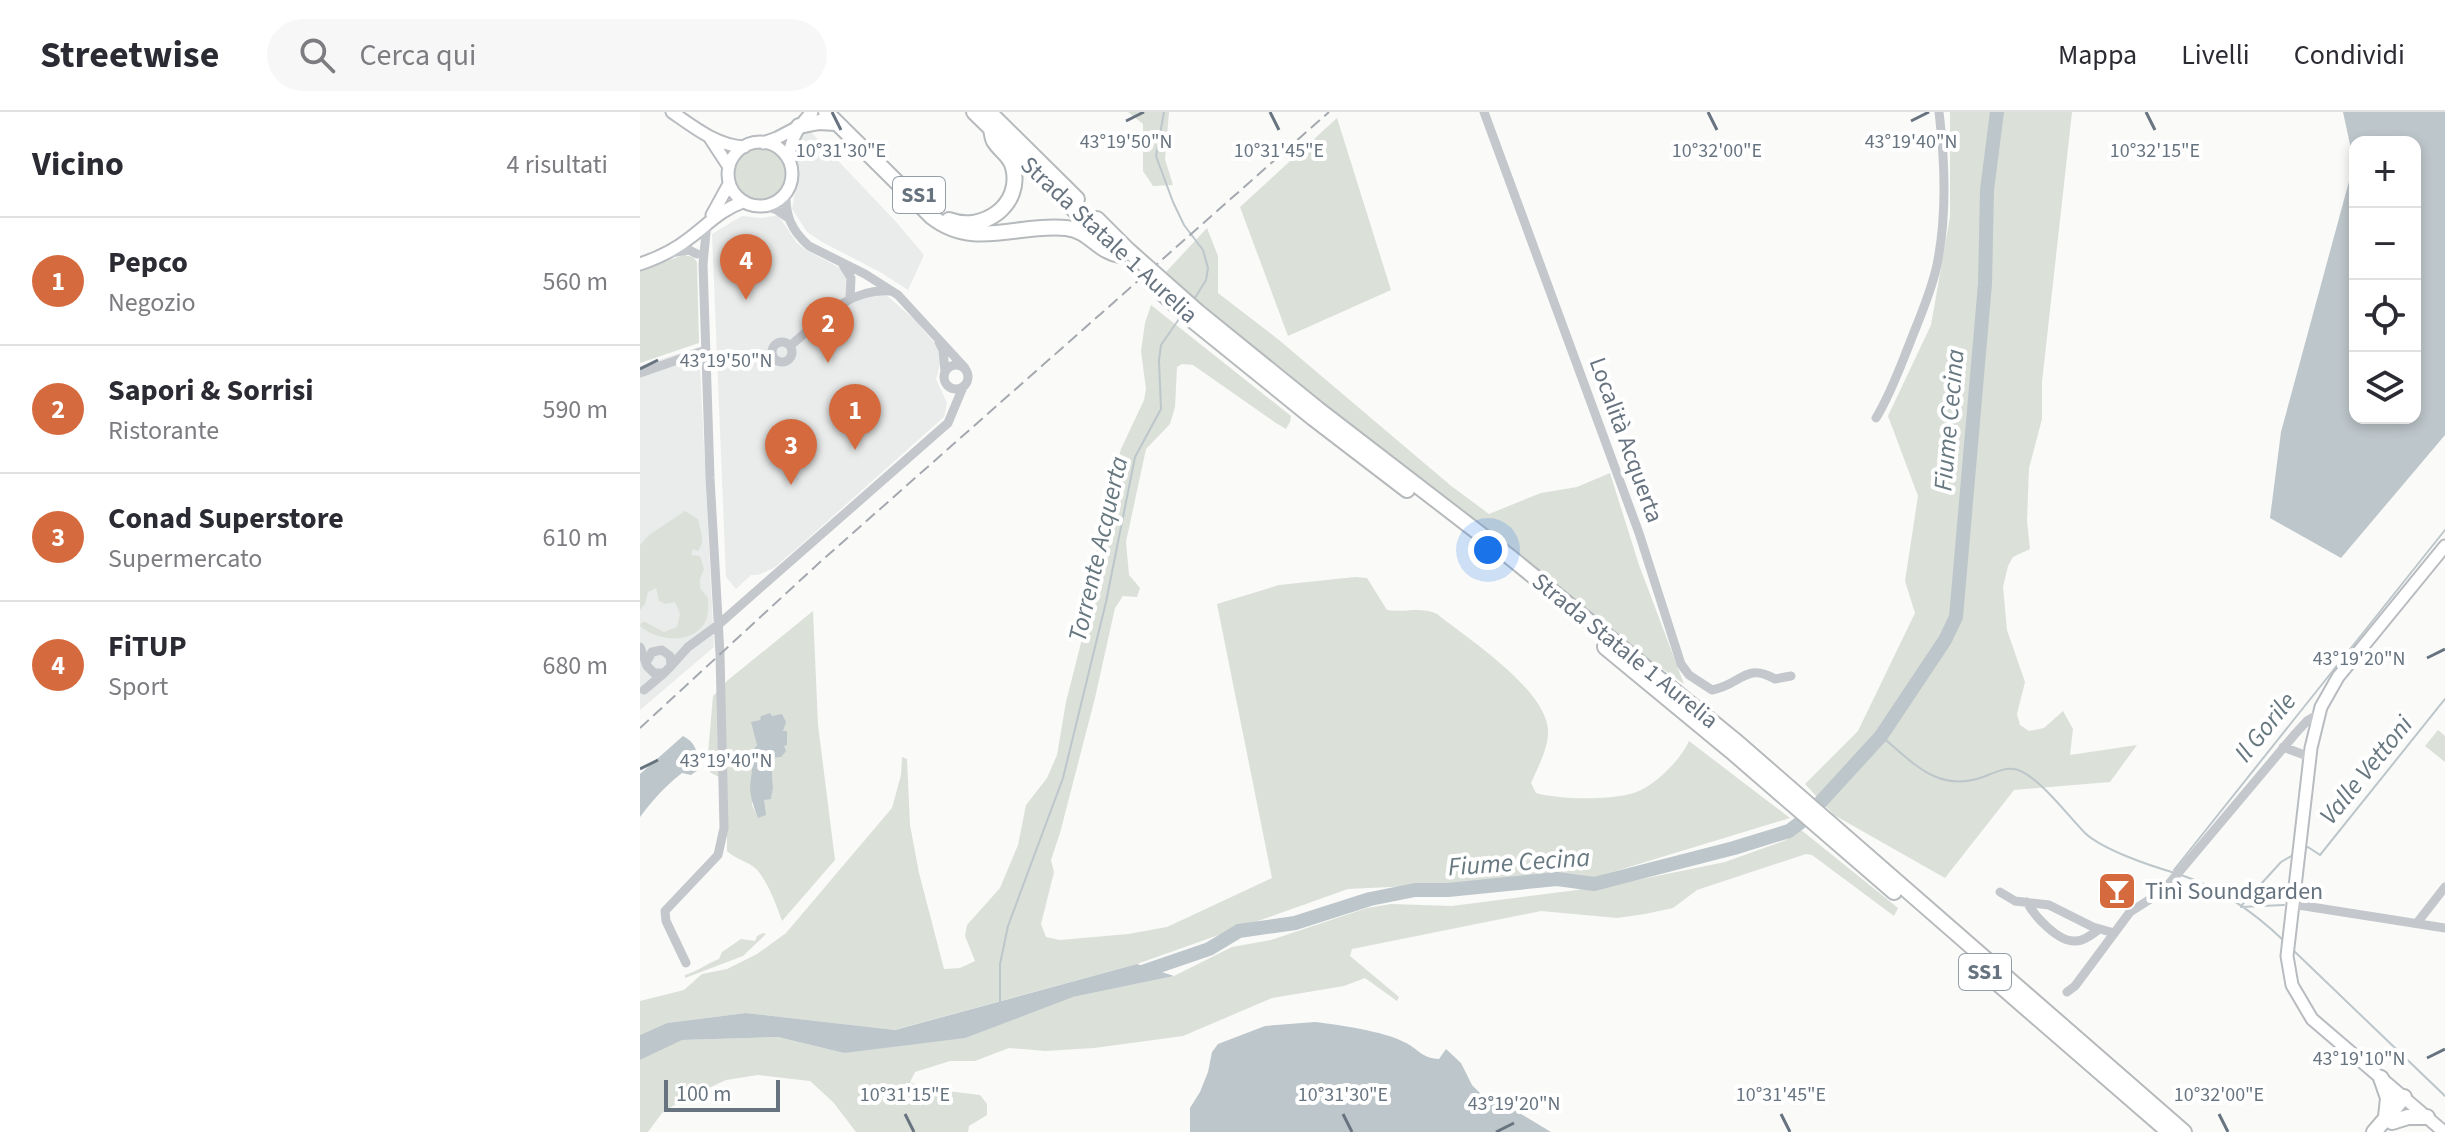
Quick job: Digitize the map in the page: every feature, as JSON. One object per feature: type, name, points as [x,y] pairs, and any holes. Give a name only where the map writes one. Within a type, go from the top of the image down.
[{"type":"highway","name":"Strada Statale 1 Aurelia","points":[[974,112],[1124,254],[1195,316],[1734,747],[2184,1132]]},
{"type":"highway","name":"Strada Statale 1 Aurelia","points":[[989,112],[1124,254]]},
{"type":"highway","points":[[799,126],[837,115],[932,217],[948,228],[973,234],[1070,228],[1089,236],[1106,252],[1124,254]]},
{"type":"highway","name":"SS1","points":[[837,115],[936,211],[951,220],[967,224],[996,214],[1007,203],[1012,192],[1013,167],[1009,156],[994,141],[991,129]]},
{"type":"highway","name":"Strada Statale 1 Aurelia","points":[[1855,850],[2169,1132]]},
{"type":"highway","points":[[2381,1078],[2388,1098],[2387,1124]]},
{"type":"highway","points":[[2387,1124],[2407,1099]]},
{"type":"highway","points":[[2374,1132],[2408,1117],[2427,1117]]},
{"type":"main road","points":[[672,112],[709,138],[733,146],[763,143],[799,126]]},
{"type":"main road","points":[[729,184],[743,202],[765,206],[777,201],[786,192],[792,173],[790,145],[799,126],[812,112]]},
{"type":"main road","points":[[709,138],[729,167]]},
{"type":"main road","points":[[763,143],[781,150],[789,160]]},
{"type":"main road","points":[[707,222],[723,200],[734,155],[744,147]]},
{"type":"main road","points":[[640,264],[663,254],[732,205],[743,202]]},
{"type":"main road","points":[[2444,1132],[2312,1019],[2292,985],[2287,956],[2310,757],[2319,714],[2338,677],[2445,546]]},
{"type":"street","name":"Località Acquerta","points":[[1484,112],[1639,533],[1681,664],[1689,675],[1712,690],[1726,687],[1752,672],[1763,672],[1775,679],[1791,676]]},
{"type":"street","points":[[1876,418],[1888,397],[1929,294],[1936,266],[1942,235],[1939,112]]},
{"type":"street","points":[[786,192],[787,217]]},
{"type":"street","points":[[688,647],[648,656],[644,690],[668,670],[688,647],[718,625],[948,423],[968,379],[965,368],[898,295],[809,246],[787,217],[765,206]]},
{"type":"street","points":[[700,250],[707,222]]},
{"type":"street","points":[[686,963],[666,921],[665,911],[713,862],[723,841],[720,654],[703,264],[692,236]]},
{"type":"street","points":[[663,254],[700,250]]},
{"type":"street","points":[[840,261],[851,278],[850,298]]},
{"type":"street","points":[[790,346],[850,298],[870,291],[893,292]]},
{"type":"street","points":[[936,335],[943,350],[944,377],[953,412]]},
{"type":"street","points":[[640,373],[706,350]]},
{"type":"street","points":[[945,371],[955,364],[965,368]]},
{"type":"street","points":[[946,384],[954,389],[963,387]]},
{"type":"street","points":[[640,645],[670,656],[668,670]]},
{"type":"street","points":[[640,645],[648,665],[659,675],[668,670]]},
{"type":"street","points":[[2067,992],[2075,986],[2130,912],[2160,894],[2283,747],[2307,721],[2319,714]]},
{"type":"street","points":[[2283,747],[2310,757]]},
{"type":"street","points":[[2417,923],[2445,887]]},
{"type":"street","points":[[2000,892],[2009,899],[2049,905],[2114,933]]},
{"type":"street","points":[[2027,902],[2041,923],[2067,940],[2077,941],[2099,929]]},
{"type":"street","points":[[2292,904],[2445,928]]},
{"type":"shaded area","points":[[1128,112],[1169,112],[1165,159],[1173,185],[1153,186],[1143,171],[1143,124]]},
{"type":"shaded area","points":[[1950,112],[2072,112],[2042,382],[2042,419],[2029,468],[2027,521],[2030,549],[2013,557],[2008,566],[2003,587],[2007,630],[2025,682],[2017,714],[2020,725],[2029,731],[2044,728],[2063,711],[2073,729],[2070,755],[2137,745],[2110,782],[2014,790],[1945,878],[1834,815],[1805,784],[1858,731],[1915,613],[1905,581],[1918,496],[1888,416],[1931,325],[1950,217]]},
{"type":"shaded area","points":[[2343,112],[2445,112],[2445,435],[2341,558],[2270,518],[2281,432],[2349,181],[2349,424],[2421,424],[2421,136],[2349,136],[2349,140]]},
{"type":"shaded area","points":[[1337,118],[1391,290],[1288,336],[1240,207]]},
{"type":"shaded area","points":[[809,130],[924,255],[908,290],[807,232],[792,209],[798,175],[794,152],[801,135]]},
{"type":"shaded area","points":[[760,148],[778,156],[786,174],[778,192],[760,200],[742,192],[734,174],[742,156]]},
{"type":"shaded area","points":[[778,215],[797,243],[840,268],[849,277],[848,293],[886,295],[915,320],[937,346],[942,357],[936,379],[947,403],[944,417],[803,543],[774,568],[751,575],[736,589],[726,577],[712,234],[742,216],[762,218]]},
{"type":"shaded area","points":[[1207,228],[1218,256],[1218,293],[1489,514],[1541,493],[1577,487],[1610,473],[1639,565],[1684,684],[1626,643],[1276,366],[1165,273]]},
{"type":"shaded area","points":[[684,255],[693,257],[697,262],[699,343],[640,363],[640,270]]},
{"type":"shaded area","points":[[1151,305],[1291,416],[1286,429],[1193,365],[1177,367],[1175,407],[1170,424],[1146,449],[1126,542],[1129,575],[1140,588],[1137,597],[1123,596],[1115,608],[1095,698],[1051,860],[1054,872],[1041,924],[1046,937],[1060,940],[1167,927],[1272,878],[1217,604],[1279,585],[1367,578],[1387,610],[1425,610],[1437,614],[1485,650],[1520,682],[1544,714],[1548,737],[1531,783],[1536,793],[1589,798],[1632,794],[1662,775],[1681,755],[1689,741],[1790,818],[1596,877],[1348,889],[1137,964],[894,1030],[746,1013],[667,1023],[640,1035],[640,1001],[684,990],[702,974],[727,969],[757,954],[786,933],[892,808],[901,775],[902,757],[907,759],[910,825],[919,873],[944,969],[960,968],[975,961],[965,936],[967,925],[1000,888],[1018,845],[1026,805],[1047,778],[1057,755],[1066,702],[1087,619],[1100,527],[1121,449],[1144,400],[1146,389],[1141,351]]},
{"type":"shaded area","points":[[699,347],[714,647],[640,710],[640,366]]},
{"type":"shaded area","points":[[685,511],[698,519],[701,531],[700,547],[698,551],[693,549],[691,555],[700,556],[704,569],[700,588],[708,598],[707,615],[704,624],[690,636],[663,637],[640,626],[642,622],[664,632],[677,627],[680,614],[675,602],[665,604],[659,601],[656,588],[648,592],[640,610],[640,545],[649,535]]},
{"type":"shaded area","points":[[813,611],[818,725],[835,860],[782,921],[764,879],[752,866],[727,851],[727,781],[711,773],[707,765],[713,696],[728,680]],"holes":[[[762,716],[772,716],[786,732],[784,746],[771,758],[771,798],[764,799],[758,818],[752,805],[754,795],[750,786],[754,769],[751,753],[757,745],[754,723]]]},
{"type":"shaded area","points":[[770,713],[772,716],[782,714],[786,722],[783,731],[787,731],[787,745],[781,757],[771,758],[771,799],[764,800],[766,815],[758,818],[750,790],[751,753],[757,745],[751,722]]},
{"type":"shaded area","points":[[2438,730],[2445,736],[2445,762],[2425,746]]},
{"type":"shaded area","points":[[683,736],[696,750],[698,770],[691,775],[682,773],[640,817],[640,774]]},
{"type":"shaded area","points":[[1800,829],[1898,908],[1894,916],[1812,855],[1806,854],[1697,890],[1673,908],[1645,914],[1617,918],[1541,911],[1352,949],[1350,956],[1399,997],[1397,1001],[1365,978],[1344,986],[1272,998],[1183,1036],[1094,1048],[1045,1051],[1009,1048],[975,1061],[950,1061],[915,1072],[910,1082],[924,1088],[980,1095],[987,1104],[987,1115],[969,1126],[968,1132],[856,1132],[833,1102],[810,1081],[758,1075],[726,1080],[679,1102],[662,1113],[648,1132],[640,1132],[640,1060],[681,1040],[778,1037],[844,1053],[1073,997],[1174,976],[1232,947],[1271,940],[1367,908],[1391,904],[1452,906],[1608,886],[1725,862],[1786,840]]},
{"type":"shaded area","points":[[763,933],[766,934],[743,956],[685,978],[685,975],[719,959],[722,952],[741,939],[755,941]]},
{"type":"shaded area","points":[[1137,964],[1174,976],[1073,997],[965,1038],[844,1053],[778,1037],[682,1040],[640,1060],[640,1035],[667,1023],[746,1013],[895,1030]]},
{"type":"shaded area","points":[[1315,1022],[1385,1035],[1433,1058],[1439,1059],[1446,1049],[1461,1063],[1472,1085],[1484,1097],[1498,1100],[1551,1132],[1190,1132],[1190,1108],[1200,1092],[1212,1052],[1218,1044],[1265,1026]]},
{"type":"waterway","name":"Torrente Acquerta","points":[[1164,112],[1156,156],[1173,202],[1184,225],[1203,250],[1208,268],[1206,280],[1193,301]]},
{"type":"waterway","name":"Fiume Cecina","points":[[1136,974],[1209,949],[1239,931],[1295,923],[1370,899],[1415,890],[1448,890],[1557,879],[1594,884],[1734,848],[1789,831],[1805,819],[1881,736],[1945,640],[1956,617],[1985,284],[1987,190],[1997,112]]},
{"type":"waterway","name":"Torrente Acquerta","points":[[1000,1005],[1000,964],[1008,926],[1063,778],[1106,602],[1135,457],[1161,409],[1161,345],[1179,319]]},
{"type":"waterway","name":"Il Gorile","points":[[2174,870],[2445,530]]},
{"type":"waterway","name":"Valle Vettoni","points":[[2303,850],[2308,847],[2320,855],[2445,699]]},
{"type":"waterway","points":[[1881,736],[1927,773],[1939,778],[1967,781],[2005,769],[2018,770],[2044,789],[2093,839],[2128,857],[2175,873]]},
{"type":"waterway","name":"Valle Vettoni","points":[[2241,906],[2281,862],[2293,855]]},
{"type":"waterway","points":[[2181,875],[2209,886],[2235,902],[2283,940]]},
{"type":"waterway","points":[[2241,907],[2284,905]]},
{"type":"waterway","points":[[2293,950],[2445,1096]]},
{"type":"railway","points":[[640,728],[819,563],[1329,112]]},
{"type":"place","name":"FiTUP","points":[[746,300]]},
{"type":"place","name":"Sapori & Sorrisi","points":[[828,363]]},
{"type":"place","name":"Pepco","points":[[855,450]]},
{"type":"place","name":"Conad Superstore","points":[[791,485]]},
{"type":"place","name":"Tinì Soundgarden","points":[[2117,891]]}]
